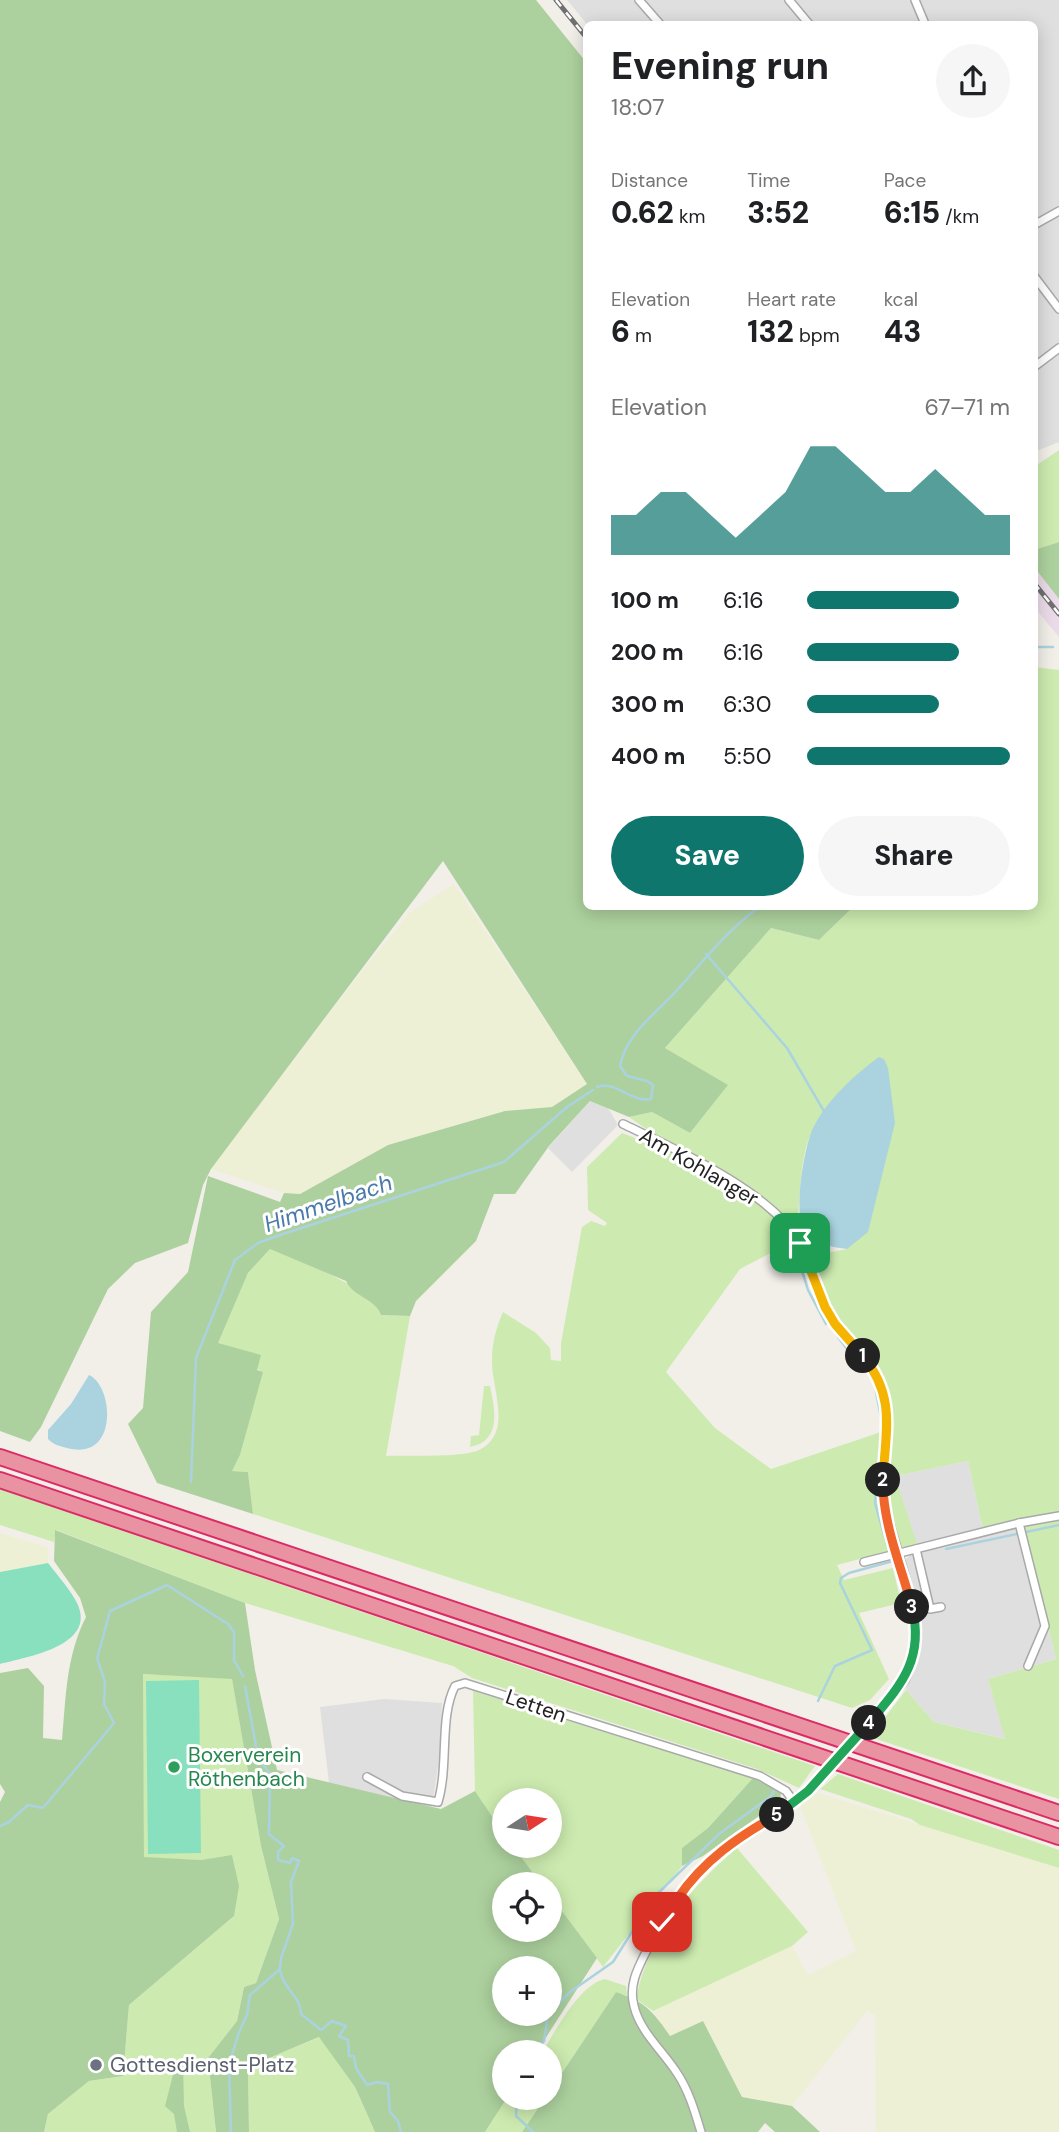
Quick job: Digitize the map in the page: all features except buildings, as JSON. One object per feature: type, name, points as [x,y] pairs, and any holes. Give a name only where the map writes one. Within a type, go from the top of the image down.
[{"type":"highway","points":[[0,1457],[1059,1813]]},
{"type":"highway","points":[[0,1480],[1059,1837]]},
{"type":"street","points":[[639,0],[657,21]]},
{"type":"street","points":[[789,0],[806,21]]},
{"type":"street","points":[[915,0],[924,21]]},
{"type":"street","points":[[1038,223],[1059,211]]},
{"type":"street","points":[[1038,281],[1059,309]]},
{"type":"street","points":[[1038,364],[1059,348]]},
{"type":"street","name":"Am Kohlanger","points":[[623,1124],[677,1150],[764,1203],[788,1226],[800,1243],[825,1307],[835,1324],[866,1360],[884,1396],[889,1424],[883,1496],[898,1554]]},
{"type":"street","points":[[864,1562],[1019,1523],[1059,1516]]},
{"type":"street","points":[[1019,1523],[1045,1626],[1028,1666]]},
{"type":"street","points":[[916,1549],[930,1609],[941,1608]]},
{"type":"street","points":[[701,2132],[692,2104],[678,2075],[641,2024],[634,2006],[633,1980],[662,1922],[704,1866],[738,1839],[794,1802],[817,1781],[904,1681],[913,1653],[913,1613],[898,1554]]},
{"type":"street","name":"Letten","points":[[367,1777],[402,1796],[438,1802],[446,1754],[446,1713],[450,1696],[456,1686],[465,1683],[761,1776],[786,1791],[794,1802]]},
{"type":"shaded area","points":[[567,0],[1059,0],[1059,442],[1038,450],[1038,21],[584,21]]},
{"type":"shaded area","points":[[1038,572],[1059,599],[1059,637],[1038,612]]},
{"type":"shaded area","points":[[590,1101],[608,1108],[618,1125],[572,1172],[548,1148]]},
{"type":"shaded area","points":[[968,1461],[984,1534],[1024,1526],[1056,1659],[988,1679],[1006,1739],[934,1722],[906,1690],[913,1672],[906,1560],[916,1544],[895,1476]]},
{"type":"shaded area","points":[[384,1699],[442,1703],[440,1753],[432,1807],[329,1783],[320,1707]]},
{"type":"green space","points":[[0,0],[536,0],[583,58],[583,910],[850,910],[819,940],[771,928],[665,1048],[728,1085],[690,1133],[652,1112],[629,1117],[590,1101],[549,1146],[515,1194],[494,1194],[476,1241],[416,1301],[410,1316],[381,1315],[374,1305],[354,1291],[346,1281],[270,1249],[248,1273],[218,1343],[261,1355],[257,1370],[263,1372],[240,1455],[232,1471],[248,1472],[253,1514],[157,1483],[128,1424],[143,1408],[151,1312],[188,1272],[208,1176],[280,1202],[284,1193],[300,1194],[388,1145],[505,1111],[552,1107],[587,1084],[443,861],[211,1169],[203,1185],[188,1243],[135,1263],[108,1289],[41,1427],[30,1442],[0,1431]]},
{"type":"green space","points":[[1059,450],[1059,542],[1038,549],[1038,464]]},
{"type":"green space","points":[[1059,542],[1059,599],[1038,572],[1038,549]]},
{"type":"green space","points":[[1038,667],[1059,670],[1059,1799],[870,1737],[906,1690],[934,1722],[1005,1739],[988,1679],[1056,1659],[1024,1526],[984,1534],[968,1461],[895,1476],[917,1544],[837,1565],[844,1580],[893,1568],[901,1603],[859,1613],[889,1679],[870,1700],[852,1708],[253,1514],[248,1472],[231,1471],[240,1455],[262,1372],[217,1344],[248,1273],[271,1248],[349,1284],[374,1304],[381,1315],[410,1316],[386,1456],[471,1453],[490,1442],[496,1433],[498,1421],[492,1354],[503,1312],[536,1333],[550,1348],[551,1360],[561,1361],[561,1343],[582,1227],[591,1221],[605,1226],[607,1223],[588,1210],[587,1167],[622,1133],[664,1149],[668,1144],[629,1117],[652,1112],[690,1133],[727,1086],[665,1048],[771,928],[819,940],[850,910],[1038,910]],"holes":[[[830,1104],[847,1249],[809,1256],[832,1313],[875,1372],[891,1420],[878,1433],[771,1469],[715,1428],[666,1372],[740,1269],[794,1241],[808,1140]]]},
{"type":"green space","points":[[454,884],[587,1084],[552,1107],[505,1111],[388,1145],[299,1194],[284,1193],[211,1169],[350,986],[410,912]]},
{"type":"green space","points":[[484,1386],[490,1386],[494,1423],[487,1438],[470,1447],[471,1436],[479,1435]]},
{"type":"green space","points":[[0,1489],[815,1766],[799,1788],[757,1769],[472,1678],[453,1666],[245,1603],[56,1530],[54,1542],[0,1525]]},
{"type":"green space","points":[[55,1530],[245,1603],[255,1670],[277,1770],[441,1809],[475,1791],[492,1816],[492,1858],[522,1858],[532,1872],[492,1872],[492,1942],[562,1942],[562,1911],[597,1958],[562,2013],[562,1956],[492,1956],[492,2026],[553,2026],[544,2040],[492,2040],[492,2110],[499,2110],[485,2132],[375,2132],[355,2087],[319,2037],[248,2067],[249,2132],[216,2132],[208,2058],[237,2021],[244,1987],[256,1983],[279,1919],[261,1846],[232,1679],[143,1674],[144,1857],[201,1860],[232,1855],[239,1886],[234,1916],[129,2005],[123,2076],[89,2081],[48,2114],[44,2132],[0,2132],[0,1802],[5,1792],[0,1784],[0,1673],[28,1668],[44,1686],[43,1738],[62,1740],[71,1662],[86,1617],[80,1598],[54,1561]]},
{"type":"green space","points":[[0,1533],[48,1547],[48,1563],[0,1572]]},
{"type":"green space","points":[[48,1563],[77,1603],[81,1618],[77,1630],[56,1647],[0,1664],[0,1572]]},
{"type":"green space","points":[[142,1674],[232,1678],[261,1846],[279,1919],[256,1983],[244,1987],[237,2021],[208,2058],[216,2132],[44,2132],[48,2114],[89,2081],[123,2076],[129,2005],[234,1916],[232,1856],[201,1860],[144,1858]]},
{"type":"green space","name":"Boxerverein Röthenbach","points":[[199,1680],[201,1853],[148,1854],[146,1681]]},
{"type":"green space","points":[[473,1691],[753,1778],[708,1828],[682,1848],[682,1866],[603,1967],[562,1911],[562,1872],[532,1872],[522,1858],[562,1858],[562,1788],[492,1788],[492,1816],[475,1791]]},
{"type":"green space","points":[[838,1774],[1059,1850],[1059,1868],[920,1825],[911,1819],[820,1789]]},
{"type":"green space","points":[[753,1778],[781,1792],[780,1801],[703,1856],[682,1866],[682,1848],[708,1828]]},
{"type":"green space","points":[[815,1792],[1059,1868],[1059,2132],[876,2132],[875,2015],[867,2011],[792,2106],[742,2097],[703,2021],[670,2036],[653,2011],[727,1975],[792,1946],[808,1975],[856,1951],[800,1806]]},
{"type":"green space","points":[[737,1848],[808,1932],[792,1946],[653,2011],[636,1999],[650,1955],[673,1915],[703,1879]]},
{"type":"green space","points":[[605,1979],[626,1986],[627,1996],[616,1992],[562,2073],[562,2040],[550,2040],[558,2026],[562,2026],[562,2020],[578,1999],[596,1983]]},
{"type":"green space","points":[[616,1992],[648,2008],[670,2036],[703,2021],[742,2097],[792,2106],[820,2132],[775,2132],[765,2123],[758,2132],[522,2132],[537,2110],[562,2110],[562,2073]]},
{"type":"green space","points":[[320,2037],[355,2087],[375,2132],[249,2132],[248,2067]]},
{"type":"green space","points":[[183,2062],[184,2106],[190,2132],[177,2132],[174,2114],[165,2106],[176,2063]]},
{"type":"green space","points":[[499,2110],[537,2110],[522,2132],[485,2132]]},
{"type":"water","points":[[879,1057],[884,1059],[888,1068],[895,1123],[868,1232],[847,1249],[829,1246],[808,1234],[801,1221],[801,1179],[806,1149],[813,1128],[825,1108],[851,1080]]},
{"type":"water","points":[[89,1375],[97,1382],[107,1407],[103,1434],[96,1444],[84,1449],[55,1444],[48,1439],[48,1430],[71,1404]]},
{"type":"waterway","name":"Himmelbach","points":[[1038,647],[1053,647]]},
{"type":"waterway","name":"Himmelbach","points":[[597,1087],[611,1086],[637,1098],[651,1099],[653,1085],[627,1076],[620,1066],[629,1043],[717,945],[755,910]]},
{"type":"waterway","points":[[706,954],[787,1048],[825,1113]]},
{"type":"waterway","name":"Himmelbach","points":[[191,1482],[196,1358],[235,1260],[258,1243],[504,1162],[567,1107],[593,1090]]},
{"type":"waterway","points":[[794,1245],[808,1290],[826,1324]]},
{"type":"waterway","points":[[838,1337],[864,1371]]},
{"type":"waterway","points":[[875,1387],[882,1422],[875,1503],[887,1545]]},
{"type":"waterway","points":[[946,1549],[1059,1525]]},
{"type":"waterway","points":[[818,1701],[835,1666],[872,1650],[840,1583],[841,1578],[849,1573],[893,1561]]},
{"type":"waterway","name":"Himmelbach","points":[[97,1659],[110,1611],[167,1585],[228,1624],[234,1632],[234,1660],[243,1676]]},
{"type":"waterway","name":"Himmelbach","points":[[0,1826],[9,1822],[28,1805],[43,1808],[114,1723],[104,1704],[105,1682],[98,1661]]},
{"type":"waterway","name":"Himmelbach","points":[[231,2132],[229,2065],[247,2015],[250,1995],[280,1969],[293,1924],[291,1882],[299,1861],[292,1858],[290,1863],[278,1860],[278,1852],[284,1846],[269,1834],[270,1774],[258,1757],[245,1686]]},
{"type":"waterway","points":[[562,2000],[613,1962],[653,1898],[719,1834],[774,1791]]},
{"type":"waterway","points":[[280,1970],[301,2014],[321,2030],[332,2021],[346,2026],[339,2036],[348,2040],[349,2056],[354,2056],[356,2068],[367,2085],[377,2082],[388,2084],[390,2112],[398,2121],[401,2132]]},
{"type":"waterway","points":[[544,2040],[546,2026]]},
{"type":"waterway","points":[[516,2110],[516,2116],[533,2132]]},
{"type":"railway","points":[[556,0],[583,33]]},
{"type":"railway","points":[[1038,588],[1059,614]]},
{"type":"place","name":"Boxerverein Röthenbach","points":[[174,1767]]},
{"type":"place","name":"Gottesdienst-Platz","points":[[96,2065]]},
{"type":"route","points":[[662,1922],[683,1890],[704,1866],[729,1845],[808,1791],[904,1681],[911,1663],[915,1638],[913,1613],[883,1496],[889,1424],[884,1396],[866,1360],[835,1324],[825,1307],[800,1243]]}]
